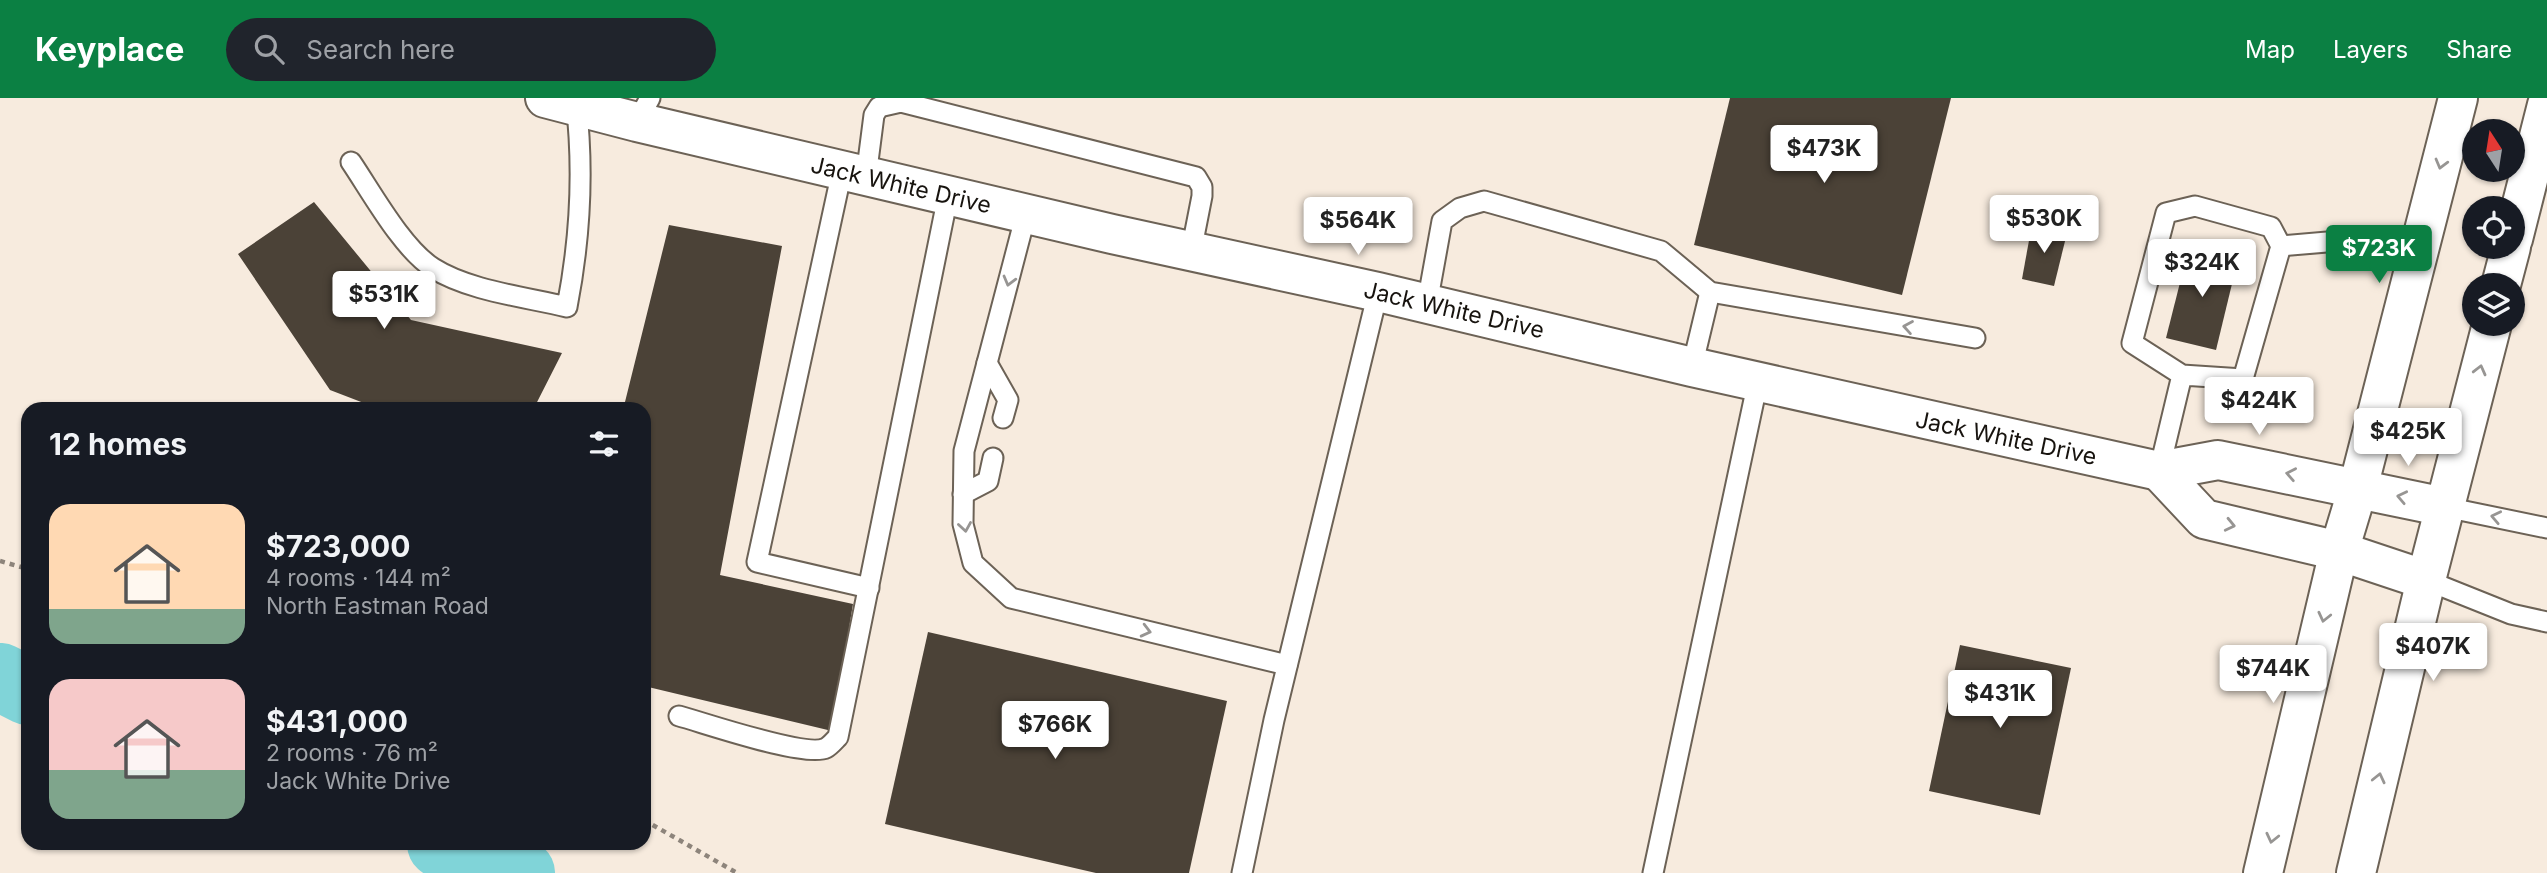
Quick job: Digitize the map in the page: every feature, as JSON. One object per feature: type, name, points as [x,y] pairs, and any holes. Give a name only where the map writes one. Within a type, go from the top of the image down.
[{"type":"street","points":[[2263,873],[2339,551],[2358,488],[2458,98]]},
{"type":"street","name":"Jack White Drive","points":[[566,101],[644,110],[854,174],[1026,215],[1378,292],[1692,367],[2159,471],[2218,460],[2445,507]]},
{"type":"street","points":[[2524,196],[2547,105]]},
{"type":"street","points":[[2356,873],[2426,580],[2489,336]]},
{"type":"street","points":[[2159,471],[2204,519],[2339,551],[2426,580]]},
{"type":"lane","points":[[351,162],[404,240],[432,267],[466,283],[567,307],[576,260],[580,205],[566,101]]},
{"type":"lane","points":[[869,588],[757,562],[854,174],[874,115],[880,107],[901,102],[1196,177],[1202,187],[1202,196],[1191,252]]},
{"type":"lane","points":[[679,716],[788,747],[808,750],[826,749],[838,737],[948,196]]},
{"type":"lane","points":[[1427,304],[1442,221],[1460,208],[1484,201],[1661,251],[1710,292],[1975,338]]},
{"type":"lane","points":[[2195,206],[2271,227],[2281,246],[2243,379],[2182,375],[2132,343],[2166,213],[2195,206]]},
{"type":"lane","points":[[1026,215],[964,451],[963,524],[973,563],[1011,598],[1287,665]]},
{"type":"lane","points":[[2281,246],[2385,237],[2420,244]]},
{"type":"lane","points":[[1242,873],[1287,665],[1378,292]]},
{"type":"lane","points":[[1692,367],[1710,292]]},
{"type":"lane","points":[[988,363],[1008,400],[1003,418]]},
{"type":"lane","points":[[2159,471],[2182,375]]},
{"type":"lane","points":[[1653,873],[1758,382]]},
{"type":"lane","points":[[963,494],[988,481],[993,458]]},
{"type":"lane","points":[[2445,507],[2547,528]]},
{"type":"lane","points":[[2426,580],[2511,614],[2547,622]]},
{"type":"path","points":[[0,561],[21,567]]},
{"type":"path","points":[[651,824],[737,873]]},
{"type":"building","points":[[1730,98],[1951,98],[1902,295],[1694,245]]},
{"type":"building","points":[[314,202],[411,320],[562,353],[537,402],[361,402],[330,390],[238,254]]},
{"type":"building","points":[[2032,224],[2067,233],[2054,286],[2022,279]]},
{"type":"building","points":[[669,225],[782,246],[720,575],[853,604],[832,731],[651,688],[651,402],[625,402]]},
{"type":"building","points":[[2189,247],[2238,259],[2216,350],[2166,338]]},
{"type":"building","points":[[928,632],[1227,701],[1189,873],[1096,873],[885,824]]},
{"type":"building","points":[[1960,645],[2071,668],[2040,815],[1929,791]]},
{"type":"waterway","points":[[0,677],[21,688]]},
{"type":"waterway","points":[[458,850],[521,873]]}]
